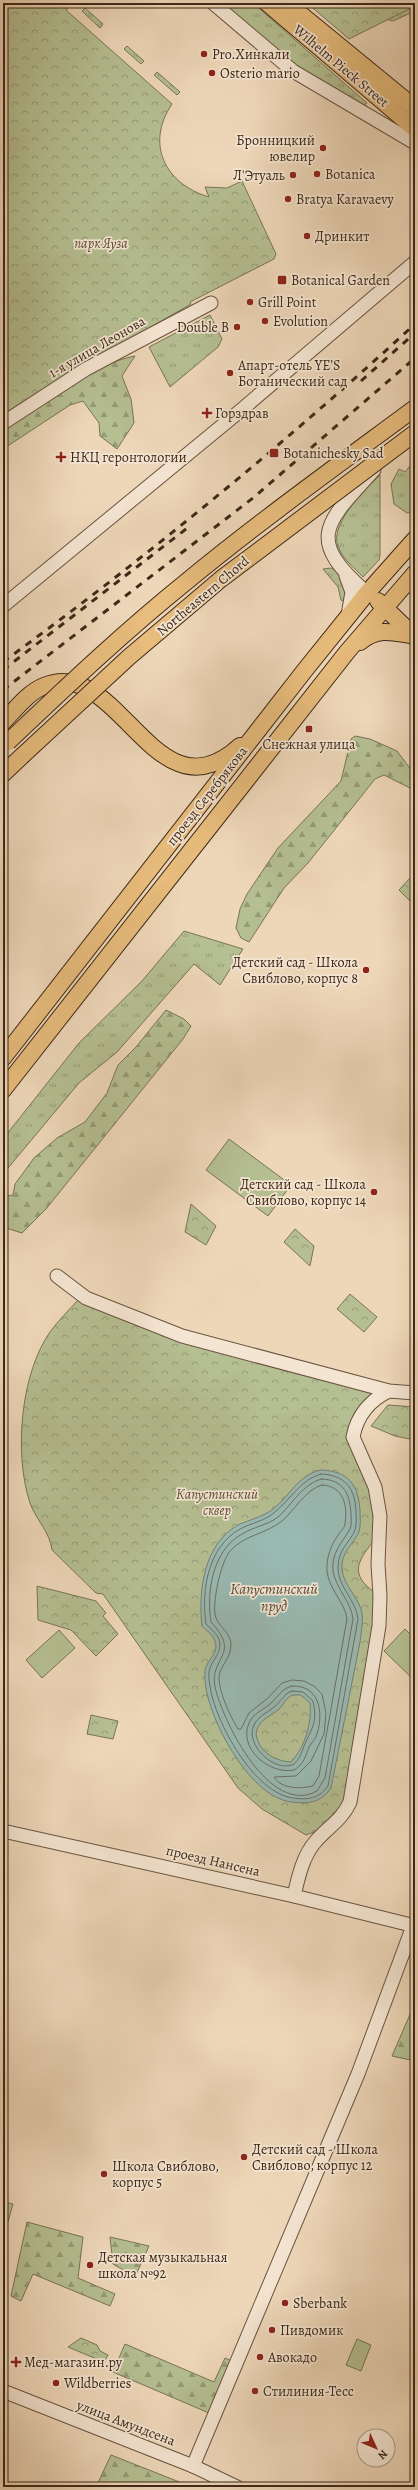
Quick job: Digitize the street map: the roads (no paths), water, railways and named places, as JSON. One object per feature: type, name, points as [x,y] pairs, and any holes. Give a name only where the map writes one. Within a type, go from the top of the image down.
[{"type":"main road","name":"Wilhelm Pieck Street","points":[[267,3],[415,129]]},
{"type":"main road","name":"Wilhelm Pieck Street","points":[[287,3],[415,108]]},
{"type":"main road","name":"Northeastern Chord","points":[[6,744],[82,672],[185,582],[278,508],[415,408]]},
{"type":"main road","name":"Northeastern Chord","points":[[3,774],[129,657],[220,579],[415,433]]},
{"type":"main road","name":"проезд Серебрякова","points":[[3,1058],[347,617],[415,539]]},
{"type":"main road","name":"проезд Серебрякова","points":[[3,1090],[347,652],[415,573]]},
{"type":"main road","points":[[367,593],[385,607],[415,636]]},
{"type":"main road","points":[[347,652],[373,632],[390,631],[415,636]]},
{"type":"main road","points":[[3,722],[30,695],[44,686],[60,682],[72,683],[94,693],[161,753],[177,764],[199,767],[213,764],[232,753],[262,725]]},
{"type":"street","points":[[213,3],[293,71],[415,143]]},
{"type":"street","points":[[359,109],[370,108],[380,98],[386,89],[384,83]]},
{"type":"street","points":[[3,606],[240,411],[415,262]]},
{"type":"street","name":"1-я улица Леонова","points":[[3,423],[86,369],[211,303]]},
{"type":"street","points":[[347,617],[352,592],[350,582],[339,567],[330,549],[328,539],[329,526],[334,515],[415,427]]},
{"type":"street","points":[[339,567],[367,593]]},
{"type":"street","points":[[58,1276],[86,1298],[182,1336],[389,1391],[415,1393]]},
{"type":"street","points":[[294,1896],[299,1876],[315,1842],[338,1822],[350,1802],[379,1626],[380,1596],[378,1564],[380,1516],[375,1488],[353,1437],[360,1418],[372,1400],[389,1391]]},
{"type":"street","name":"проезд Нансена","points":[[3,1830],[294,1896],[414,1926]]},
{"type":"street","points":[[193,2466],[358,2074],[414,1926]]},
{"type":"street","name":"улица Амундсена","points":[[3,2391],[193,2466],[237,2487]]},
{"type":"water","name":"Капустинский пруд","points":[[321,1470],[338,1473],[345,1476],[354,1486],[357,1493],[360,1510],[360,1529],[345,1554],[342,1570],[345,1580],[361,1609],[362,1621],[360,1642],[331,1788],[318,1800],[297,1803],[276,1797],[262,1787],[248,1773],[236,1757],[216,1721],[206,1688],[205,1672],[208,1663],[214,1654],[216,1643],[212,1635],[202,1626],[201,1598],[206,1569],[217,1544],[227,1533],[238,1525],[260,1517],[272,1510],[300,1481]],"holes":[[[293,1695],[301,1695],[310,1703],[309,1727],[304,1742],[291,1762],[278,1760],[268,1754],[260,1745],[256,1734],[257,1729],[261,1722],[278,1710],[288,1698]]]},
{"type":"railway","points":[[3,662],[110,582],[214,499],[316,413],[415,324]]},
{"type":"railway","points":[[361,381],[415,333]]},
{"type":"railway","points":[[3,690],[253,498],[415,358]]},
{"type":"railway","points":[[3,670],[190,526]]},
{"type":"place","name":"Pro.Хинкали","points":[[204,54]]},
{"type":"place","name":"Osterio mario","points":[[212,73]]},
{"type":"place","name":"Бронницкий ювелир","points":[[323,148]]},
{"type":"place","name":"Botanica","points":[[317,174]]},
{"type":"place","name":"Л'Этуаль","points":[[293,175]]},
{"type":"place","name":"Bratya Karavaevy","points":[[288,199]]},
{"type":"place","name":"Дринкит","points":[[307,236]]},
{"type":"place","name":"Botanical Garden","points":[[282,280]]},
{"type":"place","name":"Grill Point","points":[[250,302]]},
{"type":"place","name":"Evolution","points":[[265,321]]},
{"type":"place","name":"Double B","points":[[237,327]]},
{"type":"place","name":"Апарт-отель YE’S Ботанический сад","points":[[230,373]]},
{"type":"place","name":"Горздрав","points":[[207,413]]},
{"type":"place","name":"Botanichesky Sad","points":[[274,453]]},
{"type":"place","name":"НКЦ геронтологии","points":[[61,457]]},
{"type":"place","name":"Снежная улица","points":[[309,729]]},
{"type":"place","name":"Детский сад - Школа Свиблово, корпус 8","points":[[366,970]]},
{"type":"place","name":"Детский сад - Школа Свиблово, корпус 14","points":[[374,1192]]},
{"type":"place","name":"Детский сад - Школа Свиблово, корпус 12","points":[[244,2157]]},
{"type":"place","name":"Школа Свиблово, корпус 5","points":[[104,2174]]},
{"type":"place","name":"Детская музыкальная школа №92","points":[[90,2265]]},
{"type":"place","name":"Sberbank","points":[[285,2303]]},
{"type":"place","name":"Пивдомик","points":[[272,2330]]},
{"type":"place","name":"Авокадо","points":[[260,2357]]},
{"type":"place","name":"Мед-магазин.ру","points":[[16,2362]]},
{"type":"place","name":"Wildberries","points":[[56,2383]]},
{"type":"place","name":"Стилиния-Тесс","points":[[255,2391]]},
{"type":"park label","name":"парк Яуза","points":[[101,243]]},
{"type":"park label","name":"Капустинский сквер","points":[[217,1502]]}]
